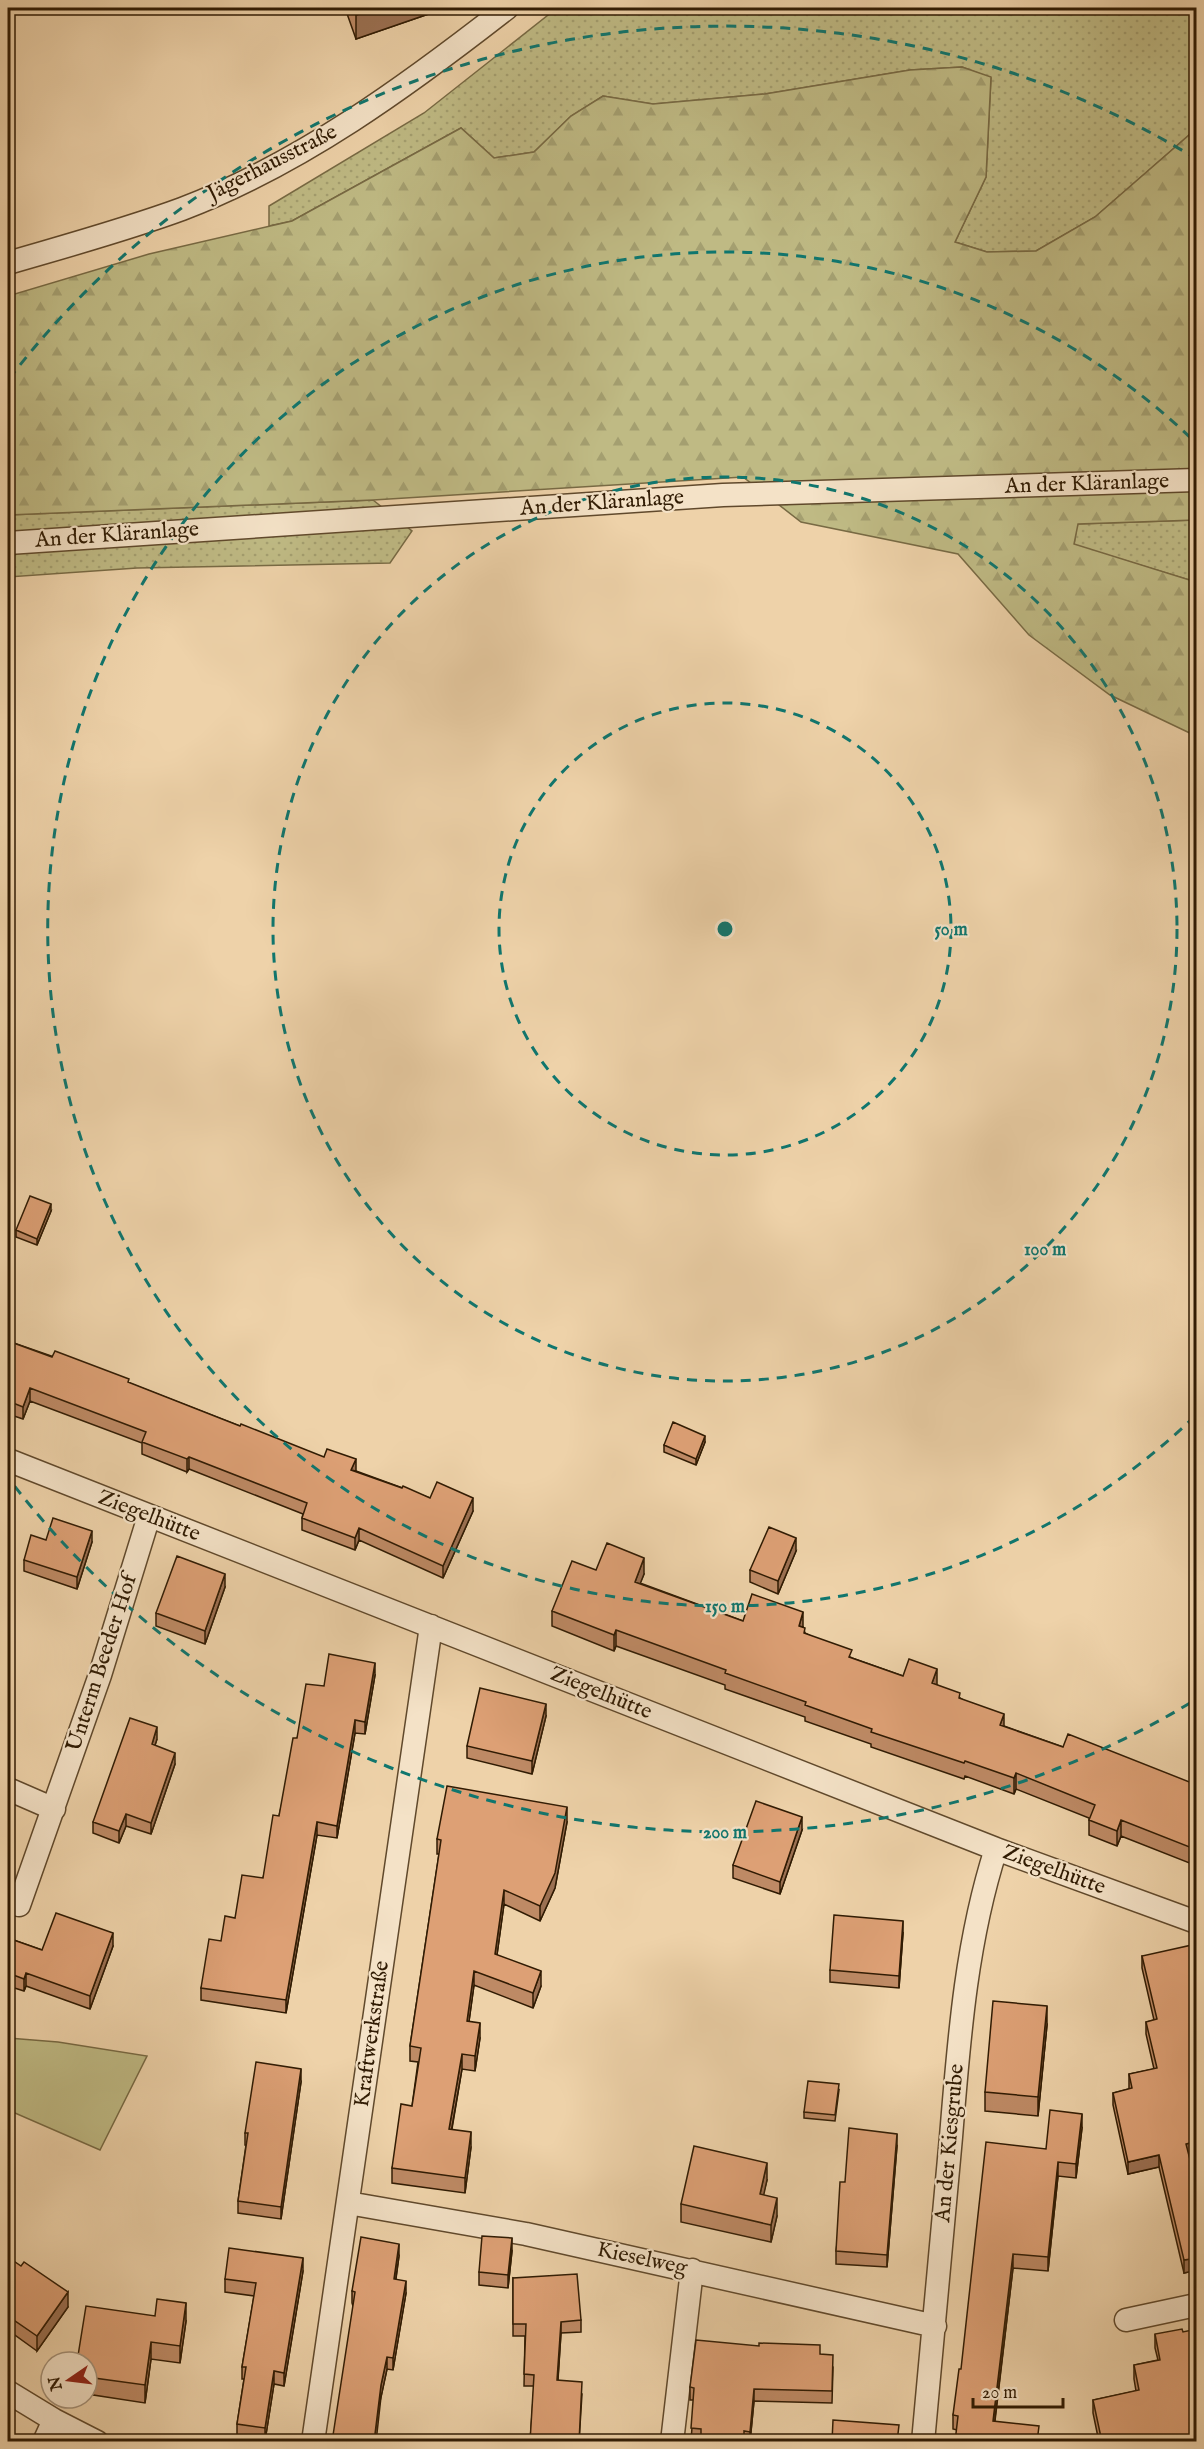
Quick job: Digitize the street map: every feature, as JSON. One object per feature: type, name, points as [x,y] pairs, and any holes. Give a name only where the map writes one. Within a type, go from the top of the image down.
[{"type":"street","name":"Jägerhausstraße","points":[[8,263],[104,236],[184,208],[267,170],[367,112],[434,66],[507,8]]},
{"type":"street","name":"An der Kläranlage","points":[[8,543],[723,495],[1197,480]]},
{"type":"street","name":"Ziegelhütte","points":[[8,1460],[996,1849],[1197,1922]]},
{"type":"street","name":"Unterm Beeder Hof","points":[[19,1905],[100,1675],[149,1516]]},
{"type":"street","name":"Kraftwerkstraße","points":[[314,2442],[431,1626]]},
{"type":"street","points":[[8,1790],[54,1809]]},
{"type":"street","name":"An der Kiesgrube","points":[[923,2442],[958,2052],[970,1950],[981,1894],[996,1849]]},
{"type":"street","name":"Kieselweg","points":[[348,2203],[526,2234],[934,2326]]},
{"type":"street","points":[[672,2442],[692,2270]]},
{"type":"street","points":[[1126,2319],[1197,2305]]},
{"type":"street","points":[[8,2392],[54,2420],[97,2442]]},
{"type":"street","points":[[44,2442],[54,2420]]},
{"type":"green space","points":[[557,8],[1196,8],[1196,129],[1095,217],[1036,251],[987,252],[955,242],[986,177],[991,78],[962,67],[910,70],[765,94],[653,104],[603,96],[571,116],[534,152],[494,158],[461,128],[292,221],[269,226],[269,206],[424,113]]},
{"type":"green space","points":[[962,67],[991,77],[986,177],[955,242],[987,252],[1036,251],[1095,217],[1196,129],[1196,520],[1078,524],[1074,544],[1196,582],[1196,736],[1110,695],[1029,635],[958,554],[801,522],[743,477],[373,500],[8,515],[8,296],[149,254],[292,221],[461,128],[494,158],[534,152],[571,116],[603,96],[653,104],[765,94],[910,70]]},
{"type":"green space","points":[[373,500],[412,531],[390,563],[137,568],[8,577],[8,515]]},
{"type":"green space","points":[[1196,520],[1196,582],[1074,545],[1077,524]]},
{"type":"green space","points":[[8,2038],[58,2042],[147,2056],[100,2150],[8,2110]]},
{"type":"building","points":[[353,8],[377,8],[356,15]]},
{"type":"building","points":[[30,1196],[51,1204],[37,1239],[16,1230]]},
{"type":"building","points":[[8,1341],[52,1357],[55,1351],[129,1379],[128,1382],[324,1457],[327,1449],[356,1459],[351,1470],[402,1488],[403,1486],[430,1498],[437,1482],[473,1498],[443,1566],[359,1528],[355,1538],[302,1518],[307,1503],[189,1457],[187,1459],[142,1442],[146,1432],[30,1388],[23,1407],[8,1401]]},
{"type":"building","points":[[673,1422],[705,1436],[696,1459],[664,1445]]},
{"type":"building","points":[[53,1518],[92,1531],[77,1577],[24,1560],[31,1535],[46,1540]]},
{"type":"building","points":[[769,1527],[796,1538],[778,1581],[750,1570]]},
{"type":"building","points":[[607,1543],[644,1558],[635,1582],[743,1621],[752,1594],[803,1612],[799,1626],[805,1628],[804,1633],[852,1650],[849,1657],[903,1676],[909,1659],[937,1669],[932,1683],[960,1693],[959,1698],[1004,1714],[1000,1725],[1063,1747],[1068,1734],[1197,1785],[1197,1850],[1121,1820],[1117,1831],[1089,1820],[1095,1805],[1016,1773],[1014,1778],[871,1732],[872,1729],[805,1705],[806,1702],[725,1673],[726,1670],[616,1630],[614,1635],[552,1611],[572,1561],[596,1570]]},
{"type":"building","points":[[177,1556],[225,1574],[205,1631],[156,1613]]},
{"type":"building","points":[[329,1654],[375,1663],[365,1722],[355,1720],[337,1826],[317,1822],[286,2000],[201,1988],[209,1939],[221,1941],[225,1916],[235,1918],[242,1875],[263,1878],[273,1815],[279,1816],[293,1738],[297,1738],[306,1684],[324,1686]]},
{"type":"building","points":[[480,1688],[546,1704],[532,1761],[467,1746]]},
{"type":"building","points":[[130,1718],[157,1727],[152,1744],[175,1753],[151,1823],[126,1814],[119,1831],[93,1822]]},
{"type":"building","points":[[447,1786],[567,1807],[555,1873],[540,1906],[504,1890],[495,1954],[541,1971],[533,1993],[474,1971],[467,2021],[480,2023],[475,2056],[462,2054],[449,2129],[471,2132],[465,2178],[392,2168],[401,2104],[412,2106],[421,2048],[410,2046],[441,1840],[437,1839]]},
{"type":"building","points":[[756,1801],[802,1817],[780,1882],[733,1865]]},
{"type":"building","points":[[8,1827],[12,1828],[8,1839]]},
{"type":"building","points":[[56,1913],[113,1933],[90,1996],[26,1973],[24,1979],[8,1973],[8,1938],[42,1950]]},
{"type":"building","points":[[834,1915],[903,1921],[899,1976],[830,1970]]},
{"type":"building","points":[[1192,1945],[1197,1962],[1197,2010],[1190,2012],[1197,2038],[1197,2141],[1186,2144],[1197,2187],[1197,2258],[1184,2260],[1159,2155],[1128,2162],[1113,2093],[1132,2088],[1129,2074],[1157,2068],[1146,2022],[1157,2019],[1142,1956]]},
{"type":"building","points":[[993,2001],[1047,2006],[1038,2097],[985,2092]]},
{"type":"building","points":[[256,2062],[301,2069],[281,2207],[238,2201]]},
{"type":"building","points":[[808,2081],[839,2084],[835,2115],[804,2112]]},
{"type":"building","points":[[1050,2110],[1082,2114],[1076,2164],[1058,2162],[1048,2257],[1013,2254],[993,2421],[1039,2426],[1037,2442],[955,2442],[958,2416],[953,2415],[959,2369],[961,2369],[986,2142],[1046,2149]]},
{"type":"building","points":[[849,2128],[897,2134],[887,2255],[836,2251],[840,2182],[845,2182]]},
{"type":"building","points":[[694,2146],[767,2163],[760,2194],[777,2198],[771,2225],[681,2204]]},
{"type":"building","points":[[482,2236],[512,2238],[508,2275],[479,2272]]},
{"type":"building","points":[[361,2237],[399,2244],[394,2279],[406,2281],[393,2358],[387,2357],[381,2385],[374,2442],[332,2442],[355,2292],[352,2291]]},
{"type":"building","points":[[229,2248],[303,2258],[284,2373],[274,2371],[265,2428],[237,2424],[246,2367],[242,2367],[256,2283],[225,2279]]},
{"type":"building","points":[[8,2257],[21,2266],[24,2262],[68,2292],[37,2336],[8,2316]]},
{"type":"building","points":[[577,2274],[581,2320],[561,2322],[557,2380],[582,2382],[579,2442],[530,2442],[534,2375],[524,2374],[526,2324],[513,2324],[513,2278]]},
{"type":"building","points":[[157,2299],[186,2303],[180,2346],[151,2342],[145,2385],[99,2379],[99,2350],[79,2350],[86,2306],[155,2316]]},
{"type":"building","points":[[1182,2329],[1183,2332],[1197,2329],[1197,2442],[1102,2442],[1093,2400],[1139,2390],[1134,2365],[1160,2360],[1155,2334]]},
{"type":"building","points":[[696,2340],[759,2346],[759,2343],[820,2345],[820,2354],[833,2355],[832,2391],[754,2389],[750,2432],[744,2431],[744,2442],[701,2442],[701,2429],[691,2428],[694,2388],[690,2387]]},
{"type":"building","points":[[833,2420],[899,2425],[897,2442],[832,2442]]}]
